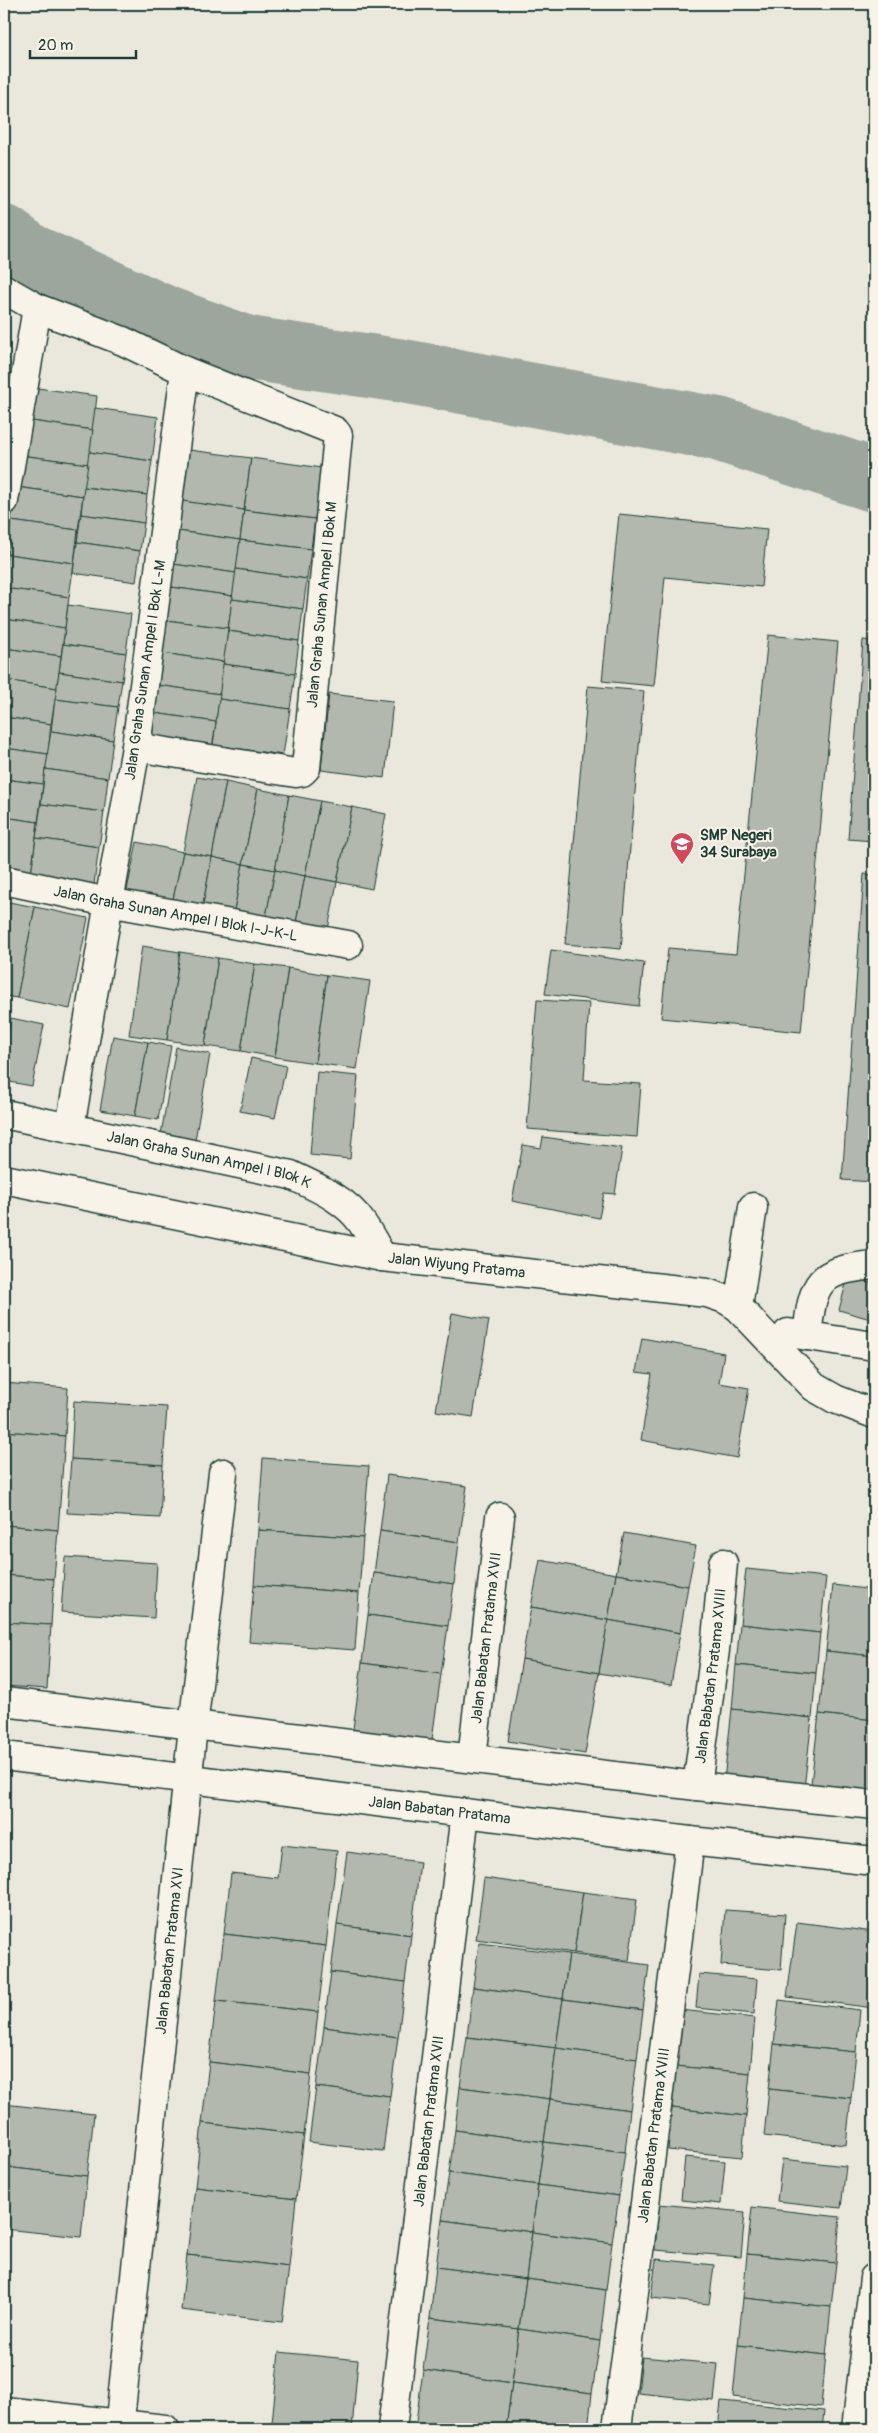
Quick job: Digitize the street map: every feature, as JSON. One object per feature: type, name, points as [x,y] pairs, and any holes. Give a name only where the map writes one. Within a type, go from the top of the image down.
[{"type":"street","points":[[4,290],[37,308],[123,341],[185,370]]},
{"type":"street","points":[[4,501],[37,308]]},
{"type":"street","name":"Jalan Graha Sunan Ampel I Bok M","points":[[136,748],[296,773],[302,772],[306,768],[338,435],[335,431],[185,370]]},
{"type":"street","name":"Jalan Graha Sunan Ampel I Bok L-M","points":[[70,1127],[136,748],[185,370]]},
{"type":"street","name":"Jalan Graha Sunan Ampel I Blok I-J-K-L","points":[[4,880],[108,902],[348,944]]},
{"type":"street","name":"Jalan Graha Sunan Ampel I Blok K","points":[[4,1114],[291,1175],[321,1189],[342,1203],[362,1222],[382,1257]]},
{"type":"street","name":"Jalan Wiyung Pratama","points":[[4,1178],[382,1257],[707,1293],[725,1299],[738,1307],[762,1329],[814,1387],[835,1399],[874,1414]]},
{"type":"street","points":[[738,1307],[753,1207]]},
{"type":"street","points":[[807,1336],[811,1300],[821,1281],[843,1268],[874,1265]]},
{"type":"street","points":[[762,1329],[874,1346]]},
{"type":"street","name":"Jalan Babatan Pratama XVI","points":[[119,2427],[193,1727],[223,1472]]},
{"type":"street","name":"Jalan Babatan Pratama XVII","points":[[472,1758],[500,1517]]},
{"type":"street","name":"Jalan Babatan Pratama XVIII","points":[[697,1786],[715,1650],[723,1564]]},
{"type":"street","points":[[4,1702],[193,1727],[874,1805]]},
{"type":"street","name":"Jalan Babatan Pratama","points":[[4,1756],[188,1781],[465,1813],[690,1842],[874,1861]]},
{"type":"street","name":"Jalan Babatan Pratama XVII","points":[[392,2429],[465,1813]]},
{"type":"street","name":"Jalan Babatan Pratama XVIII","points":[[617,2429],[690,1842]]},
{"type":"street","points":[[856,2429],[874,2278]]},
{"type":"street","points":[[4,2410],[119,2427],[165,2429]]},
{"type":"building","points":[[30,387],[97,396],[93,430],[25,420]]},
{"type":"building","points":[[95,408],[158,417],[152,461],[89,452]]},
{"type":"building","points":[[25,420],[93,430],[88,464],[20,455]]},
{"type":"building","points":[[189,450],[251,458],[244,510],[182,501]]},
{"type":"building","points":[[89,452],[152,461],[147,495],[84,487]]},
{"type":"building","points":[[20,455],[88,464],[83,496],[16,487]]},
{"type":"building","points":[[251,458],[322,468],[315,519],[244,510]]},
{"type":"building","points":[[16,487],[83,496],[78,530],[11,521]]},
{"type":"building","points":[[84,487],[147,495],[144,523],[81,514]]},
{"type":"building","points":[[182,501],[244,510],[240,540],[178,531]]},
{"type":"building","points":[[244,510],[315,519],[311,549],[240,540]]},
{"type":"building","points":[[81,514],[144,523],[140,551],[77,542]]},
{"type":"building","points":[[619,514],[767,529],[761,587],[665,577],[654,686],[602,681]]},
{"type":"building","points":[[11,521],[78,530],[74,563],[7,554]]},
{"type":"building","points":[[178,531],[240,540],[236,573],[173,564]]},
{"type":"building","points":[[240,540],[311,549],[307,579],[236,569]]},
{"type":"building","points":[[77,542],[140,551],[136,582],[73,573]]},
{"type":"building","points":[[7,554],[74,563],[69,597],[4,588]]},
{"type":"building","points":[[173,564],[236,573],[233,596],[171,587]]},
{"type":"building","points":[[236,569],[307,579],[303,609],[232,599]]},
{"type":"building","points":[[171,587],[233,596],[228,628],[166,620]]},
{"type":"building","points":[[4,588],[69,597],[65,628],[4,619]]},
{"type":"building","points":[[232,599],[303,609],[299,641],[228,631]]},
{"type":"building","points":[[68,605],[131,614],[126,653],[63,644]]},
{"type":"building","points":[[4,619],[65,628],[61,656],[4,648]]},
{"type":"building","points":[[166,620],[228,628],[224,662],[162,653]]},
{"type":"building","points":[[228,631],[299,641],[295,674],[223,664]]},
{"type":"building","points":[[768,635],[838,642],[801,1032],[661,1018],[668,948],[736,954]]},
{"type":"building","points":[[863,640],[874,641],[874,841],[848,839]]},
{"type":"building","points":[[63,644],[126,653],[122,681],[59,672]]},
{"type":"building","points":[[4,648],[61,656],[57,688],[4,680]]},
{"type":"building","points":[[162,653],[224,662],[220,694],[157,685]]},
{"type":"building","points":[[223,664],[295,674],[290,709],[219,699]]},
{"type":"building","points":[[59,672],[122,681],[118,707],[55,699]]},
{"type":"building","points":[[4,680],[57,688],[51,724],[4,717]]},
{"type":"building","points":[[157,685],[220,694],[216,722],[154,713]]},
{"type":"building","points":[[588,686],[644,691],[621,949],[565,944]]},
{"type":"building","points":[[329,694],[393,701],[385,778],[321,770]]},
{"type":"building","points":[[55,699],[118,707],[113,740],[51,731]]},
{"type":"building","points":[[219,699],[290,709],[283,755],[213,745]]},
{"type":"building","points":[[154,713],[216,722],[212,749],[150,740]]},
{"type":"building","points":[[4,717],[51,724],[48,754],[4,748]]},
{"type":"building","points":[[51,731],[113,740],[108,778],[45,769]]},
{"type":"building","points":[[4,748],[48,754],[43,784],[4,779]]},
{"type":"building","points":[[45,769],[108,778],[104,812],[41,804]]},
{"type":"building","points":[[197,777],[226,782],[212,857],[183,852]]},
{"type":"building","points":[[4,779],[43,784],[38,822],[4,817]]},
{"type":"building","points":[[226,782],[258,789],[243,864],[212,857]]},
{"type":"building","points":[[258,789],[289,795],[275,870],[243,864]]},
{"type":"building","points":[[289,795],[320,801],[305,876],[275,870]]},
{"type":"building","points":[[320,801],[352,807],[337,882],[305,876]]},
{"type":"building","points":[[41,804],[104,812],[99,847],[36,838]]},
{"type":"building","points":[[352,807],[386,814],[372,889],[337,882]]},
{"type":"building","points":[[4,817],[38,822],[31,875],[4,871]]},
{"type":"building","points":[[36,838],[99,847],[94,884],[31,875]]},
{"type":"building","points":[[137,842],[183,852],[171,909],[125,900]]},
{"type":"building","points":[[183,852],[212,857],[201,915],[171,909]]},
{"type":"building","points":[[212,857],[243,864],[232,921],[201,915]]},
{"type":"building","points":[[243,864],[275,870],[264,927],[232,921]]},
{"type":"building","points":[[275,870],[305,876],[294,933],[264,927]]},
{"type":"building","points":[[864,874],[874,875],[874,1182],[842,1180]]},
{"type":"building","points":[[305,876],[337,882],[326,940],[294,933]]},
{"type":"building","points":[[4,901],[35,907],[17,998],[4,996]]},
{"type":"building","points":[[35,907],[88,918],[70,1009],[17,998]]},
{"type":"building","points":[[142,946],[180,952],[167,1040],[129,1035]]},
{"type":"building","points":[[551,950],[644,963],[639,1006],[545,994]]},
{"type":"building","points":[[180,952],[218,958],[205,1046],[167,1040]]},
{"type":"building","points":[[218,958],[255,964],[241,1051],[205,1046]]},
{"type":"building","points":[[255,964],[288,968],[275,1057],[241,1051]]},
{"type":"building","points":[[288,968],[327,975],[315,1063],[275,1057]]},
{"type":"building","points":[[327,975],[370,981],[357,1069],[315,1063]]},
{"type":"building","points":[[537,1000],[589,1003],[584,1080],[641,1084],[637,1137],[527,1129]]},
{"type":"building","points":[[4,1005],[9,1006],[4,1031]]},
{"type":"building","points":[[11,1018],[44,1025],[32,1086],[4,1081],[4,1055]]},
{"type":"building","points":[[113,1036],[148,1042],[135,1116],[100,1110]]},
{"type":"building","points":[[148,1042],[171,1046],[158,1120],[135,1116]]},
{"type":"building","points":[[176,1047],[210,1054],[194,1146],[160,1140]]},
{"type":"building","points":[[251,1058],[286,1066],[275,1118],[240,1111]]},
{"type":"building","points":[[317,1072],[358,1076],[350,1159],[310,1155]]},
{"type":"building","points":[[543,1137],[622,1148],[615,1194],[604,1193],[599,1218],[512,1201],[523,1145],[541,1148]]},
{"type":"building","points":[[848,1276],[874,1284],[874,1320],[839,1310]]},
{"type":"building","points":[[452,1313],[489,1320],[473,1417],[436,1411]]},
{"type":"building","points":[[642,1338],[724,1353],[719,1383],[749,1388],[737,1458],[641,1440],[652,1374],[636,1372]]},
{"type":"building","points":[[4,1383],[68,1388],[65,1436],[4,1431]]},
{"type":"building","points":[[74,1401],[167,1407],[163,1465],[71,1459]]},
{"type":"building","points":[[4,1431],[65,1436],[58,1530],[4,1525]]},
{"type":"building","points":[[263,1458],[369,1466],[363,1538],[258,1530]]},
{"type":"building","points":[[71,1459],[163,1465],[160,1518],[67,1513]]},
{"type":"building","points":[[387,1475],[467,1486],[459,1542],[380,1531]]},
{"type":"building","points":[[4,1525],[58,1530],[54,1579],[4,1575]]},
{"type":"building","points":[[258,1530],[363,1538],[359,1593],[254,1585]]},
{"type":"building","points":[[380,1531],[459,1542],[454,1584],[374,1573]]},
{"type":"building","points":[[624,1533],[696,1546],[688,1586],[616,1574]]},
{"type":"building","points":[[65,1557],[157,1563],[154,1618],[61,1612]]},
{"type":"building","points":[[540,1560],[616,1574],[608,1620],[531,1607]]},
{"type":"building","points":[[746,1569],[826,1577],[820,1633],[740,1624]]},
{"type":"building","points":[[374,1573],[454,1584],[448,1626],[368,1615]]},
{"type":"building","points":[[616,1574],[688,1586],[680,1633],[608,1620]]},
{"type":"building","points":[[4,1575],[54,1579],[51,1625],[4,1622]]},
{"type":"building","points":[[254,1585],[359,1593],[355,1650],[249,1642]]},
{"type":"building","points":[[833,1585],[874,1590],[874,1656],[826,1651]]},
{"type":"building","points":[[531,1607],[608,1620],[599,1673],[522,1659]]},
{"type":"building","points":[[368,1615],[448,1626],[441,1674],[362,1663]]},
{"type":"building","points":[[608,1620],[680,1633],[671,1685],[599,1673]]},
{"type":"building","points":[[4,1622],[51,1625],[47,1689],[4,1686]]},
{"type":"building","points":[[740,1624],[820,1633],[816,1673],[736,1665]]},
{"type":"building","points":[[826,1651],[874,1656],[874,1720],[819,1714]]},
{"type":"building","points":[[522,1659],[599,1673],[585,1754],[508,1741]]},
{"type":"building","points":[[362,1663],[441,1674],[431,1747],[352,1736]]},
{"type":"building","points":[[736,1665],[816,1673],[812,1718],[732,1709]]},
{"type":"building","points":[[732,1709],[812,1718],[804,1789],[724,1780]]},
{"type":"building","points":[[819,1714],[874,1720],[874,1800],[810,1793]]},
{"type":"building","points":[[282,1845],[337,1851],[326,1946],[224,1934],[231,1873],[278,1878]]},
{"type":"building","points":[[347,1852],[420,1862],[411,1935],[337,1925]]},
{"type":"building","points":[[484,1878],[583,1892],[574,1953],[476,1939]]},
{"type":"building","points":[[583,1892],[637,1899],[629,1961],[574,1953]]},
{"type":"building","points":[[725,1910],[785,1914],[781,1970],[721,1965]]},
{"type":"building","points":[[797,1922],[874,1932],[874,2008],[787,1997]]},
{"type":"building","points":[[337,1925],[411,1935],[405,1982],[331,1972]]},
{"type":"building","points":[[224,1934],[326,1946],[318,2012],[216,2001]]},
{"type":"building","points":[[479,1943],[569,1954],[563,1999],[473,1987]]},
{"type":"building","points":[[569,1954],[649,1965],[643,2010],[563,1999]]},
{"type":"building","points":[[331,1972],[405,1982],[398,2037],[324,2027]]},
{"type":"building","points":[[699,1974],[757,1979],[754,2014],[696,2008]]},
{"type":"building","points":[[473,1987],[563,1999],[556,2048],[467,2037]]},
{"type":"building","points":[[563,1999],[643,2010],[637,2059],[556,2048]]},
{"type":"building","points":[[779,2000],[860,2010],[856,2052],[774,2044]]},
{"type":"building","points":[[216,2001],[318,2012],[311,2074],[209,2062]]},
{"type":"building","points":[[680,2010],[755,2018],[750,2073],[675,2066]]},
{"type":"building","points":[[324,2027],[398,2037],[390,2096],[316,2087]]},
{"type":"building","points":[[467,2037],[556,2048],[550,2099],[460,2087]]},
{"type":"building","points":[[774,2044],[856,2052],[851,2098],[769,2089]]},
{"type":"building","points":[[556,2048],[637,2059],[630,2110],[550,2099]]},
{"type":"building","points":[[209,2062],[311,2074],[304,2135],[202,2123]]},
{"type":"building","points":[[675,2066],[750,2073],[746,2116],[672,2108]]},
{"type":"building","points":[[316,2087],[390,2096],[383,2151],[309,2142]]},
{"type":"building","points":[[460,2087],[550,2099],[544,2142],[455,2130]]},
{"type":"building","points":[[769,2089],[851,2098],[846,2145],[764,2136]]},
{"type":"building","points":[[550,2099],[630,2110],[625,2152],[544,2142]]},
{"type":"building","points":[[4,2104],[94,2114],[87,2176],[4,2167]]},
{"type":"building","points":[[672,2108],[746,2116],[742,2157],[668,2150]]},
{"type":"building","points":[[202,2123],[304,2135],[296,2199],[195,2187]]},
{"type":"building","points":[[455,2130],[544,2142],[538,2185],[449,2173]]},
{"type":"building","points":[[544,2142],[625,2152],[619,2196],[538,2185]]},
{"type":"building","points":[[685,2157],[725,2161],[721,2204],[681,2200]]},
{"type":"building","points":[[782,2159],[846,2166],[841,2208],[777,2201]]},
{"type":"building","points":[[4,2167],[87,2176],[81,2237],[4,2229]]},
{"type":"building","points":[[449,2173],[538,2185],[532,2232],[442,2220]]},
{"type":"building","points":[[538,2185],[619,2196],[612,2243],[532,2232]]},
{"type":"building","points":[[195,2187],[296,2199],[289,2267],[187,2255]]},
{"type":"building","points":[[659,2204],[745,2212],[741,2257],[655,2250]]},
{"type":"building","points":[[752,2207],[840,2217],[836,2263],[747,2254]]},
{"type":"building","points":[[442,2220],[532,2232],[526,2279],[436,2267]]},
{"type":"building","points":[[532,2232],[612,2243],[606,2290],[526,2279]]},
{"type":"building","points":[[747,2254],[836,2263],[831,2307],[743,2298]]},
{"type":"building","points":[[187,2255],[289,2267],[282,2322],[181,2310]]},
{"type":"building","points":[[656,2259],[714,2265],[709,2304],[651,2298]]},
{"type":"building","points":[[436,2267],[526,2279],[519,2329],[430,2318]]},
{"type":"building","points":[[526,2279],[606,2290],[600,2341],[519,2329]]},
{"type":"building","points":[[743,2298],[831,2307],[826,2355],[738,2345]]},
{"type":"building","points":[[430,2318],[519,2329],[512,2383],[423,2370]]},
{"type":"building","points":[[519,2329],[600,2341],[592,2393],[512,2383]]},
{"type":"building","points":[[738,2345],[826,2355],[821,2407],[733,2397]]},
{"type":"building","points":[[279,2352],[358,2360],[352,2429],[272,2423]]},
{"type":"building","points":[[642,2357],[718,2364],[714,2401],[638,2393]]},
{"type":"building","points":[[423,2370],[512,2383],[506,2429],[415,2429]]},
{"type":"building","points":[[512,2383],[592,2393],[588,2429],[506,2429]]},
{"type":"building","points":[[721,2401],[824,2411],[822,2429],[718,2429]]},
{"type":"waterway","points":[[4,237],[29,255],[166,318],[248,348],[403,371],[718,429],[874,480]]},
{"type":"place","name":"SMP Negeri 34 Surabaya","points":[[682,865]]}]
